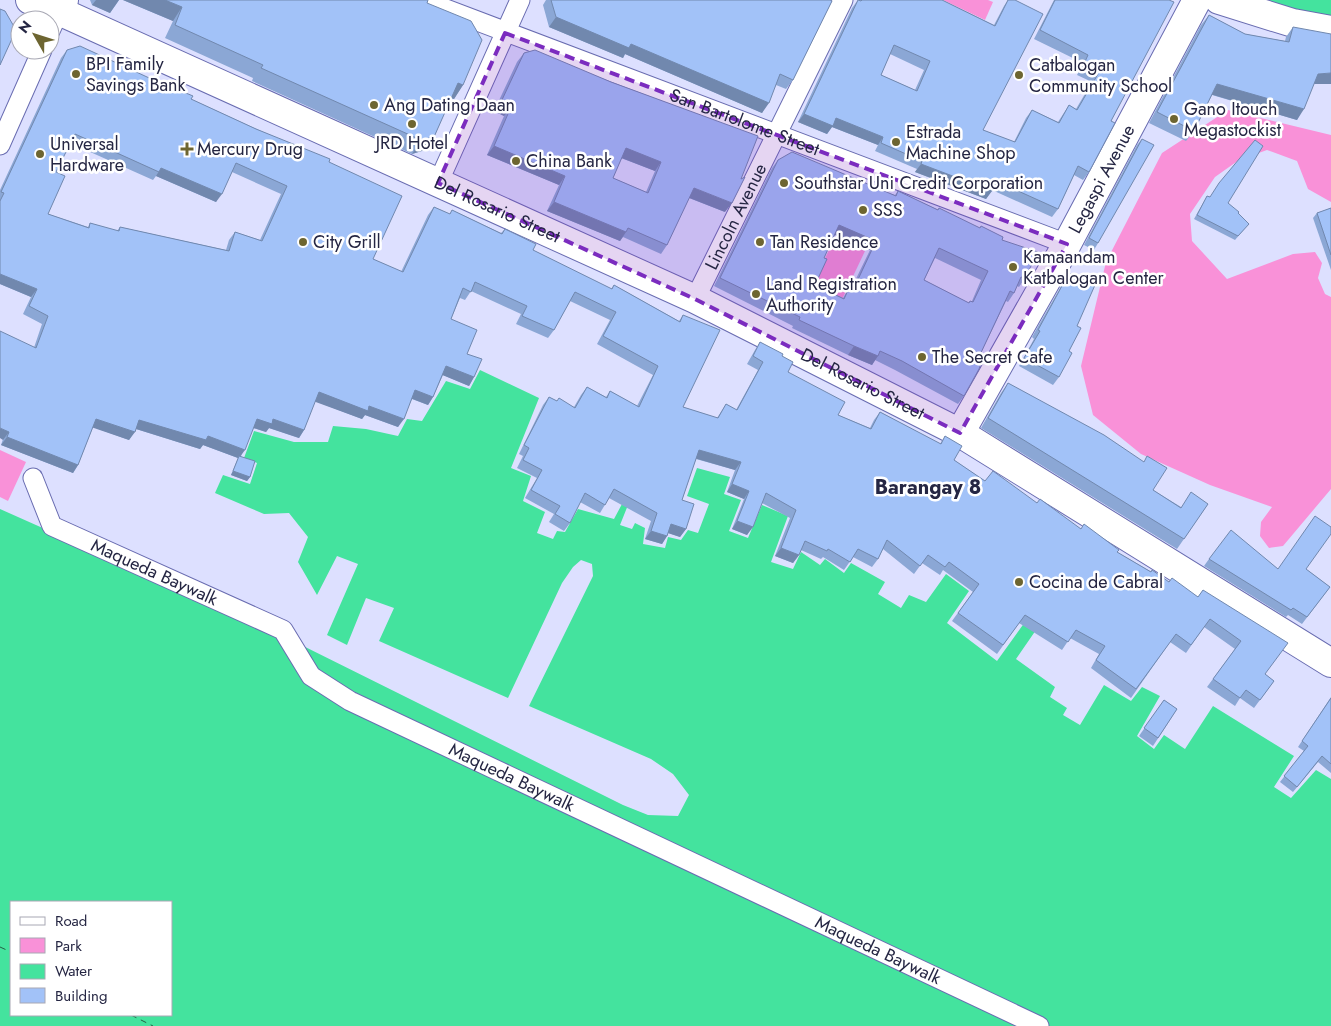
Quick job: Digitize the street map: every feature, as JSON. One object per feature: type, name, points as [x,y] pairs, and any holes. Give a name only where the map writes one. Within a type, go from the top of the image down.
[{"type":"street","name":"Del Rosario Street","points":[[30,0],[50,10]]},
{"type":"street","name":"San Bartolome Street","points":[[422,0],[1067,244]]},
{"type":"street","points":[[438,182],[520,0]]},
{"type":"street","name":"Lincoln Avenue","points":[[695,299],[843,0]]},
{"type":"street","name":"Legaspi Avenue","points":[[960,433],[1067,244],[1197,0]]},
{"type":"street","points":[[1219,0],[1293,23],[1331,30]]},
{"type":"street","name":"Del Rosario Street","points":[[60,15],[438,182],[695,299],[960,433],[1331,663]]},
{"type":"street","points":[[0,145],[38,60]]},
{"type":"street","name":"Maqueda Baywalk","points":[[34,478],[52,526],[283,630],[311,676],[350,701],[1039,1026]]},
{"type":"highlighted area","points":[[505,33],[1067,244],[960,433],[695,299],[438,183]]},
{"type":"green space","points":[[943,0],[988,0],[993,2],[985,20]]},
{"type":"green space","points":[[1228,110],[1331,135],[1331,202],[1308,189],[1297,161],[1267,150],[1239,160],[1215,177],[1190,214],[1192,241],[1227,279],[1293,254],[1315,252],[1322,263],[1318,278],[1325,294],[1331,297],[1331,489],[1283,546],[1269,548],[1260,536],[1261,522],[1272,507],[1210,485],[1141,454],[1093,415],[1081,366],[1106,262],[1162,153]]},
{"type":"green space","points":[[835,237],[865,251],[838,308],[808,294]]},
{"type":"green space","points":[[0,450],[26,462],[8,501],[0,497]]},
{"type":"water","points":[[480,370],[539,398],[511,468],[531,476],[523,501],[545,512],[537,533],[553,539],[557,531],[565,532],[578,509],[614,519],[630,489],[634,490],[620,525],[632,529],[635,523],[645,528],[643,544],[665,548],[668,537],[681,540],[688,530],[698,533],[709,504],[687,496],[697,468],[730,477],[724,494],[741,500],[729,531],[748,538],[762,505],[788,516],[771,562],[793,569],[801,552],[820,565],[825,559],[844,573],[851,563],[885,582],[878,594],[901,608],[909,595],[926,602],[946,574],[969,591],[947,623],[997,661],[1025,622],[1036,630],[1016,659],[1055,687],[1050,697],[1067,708],[1063,715],[1080,725],[1104,685],[1131,701],[1142,687],[1160,696],[1137,736],[1154,749],[1164,735],[1185,749],[1213,706],[1294,756],[1274,787],[1291,798],[1316,770],[1331,779],[1331,1026],[0,1026],[0,509],[265,627],[623,805],[648,815],[678,816],[689,795],[673,774],[651,759],[529,706],[593,576],[592,564],[581,560],[573,567],[562,583],[508,698],[379,641],[394,608],[366,598],[347,645],[327,635],[358,564],[337,556],[317,595],[298,562],[308,537],[289,513],[264,514],[215,493],[223,475],[250,484],[257,463],[244,458],[254,431],[294,442],[328,442],[333,426],[366,429],[398,436],[407,419],[422,421],[446,381],[470,389]]},
{"type":"building","points":[[165,0],[428,0],[427,3],[471,21],[482,40],[463,85],[458,83],[434,137],[421,140],[261,68],[263,65],[175,25],[182,7]]},
{"type":"building","points":[[551,0],[832,1],[793,80],[780,74],[769,103],[631,44],[629,48],[556,17]]},
{"type":"building","points":[[858,0],[942,0],[995,26],[1008,0],[1015,0],[1043,14],[983,130],[1015,142],[1032,110],[1059,123],[1069,105],[1077,110],[1098,74],[1083,66],[1088,55],[1040,30],[1055,0],[1169,0],[1174,2],[1111,121],[1115,123],[1089,172],[1078,166],[1058,209],[996,181],[992,191],[921,164],[922,161],[881,143],[883,137],[836,118],[833,126],[804,114]],"holes":[[[894,45],[930,61],[917,91],[881,75]]]},
{"type":"building","points":[[0,9],[5,11],[10,20],[10,43],[0,65]]},
{"type":"building","points":[[1209,15],[1245,34],[1289,42],[1293,27],[1331,34],[1331,73],[1318,74],[1304,109],[1217,84],[1194,131],[1157,112]]},
{"type":"building","points":[[80,46],[173,89],[193,96],[191,99],[256,129],[330,159],[329,162],[402,196],[373,259],[403,272],[434,207],[450,214],[452,210],[502,234],[505,229],[536,244],[533,250],[612,289],[614,285],[680,322],[683,315],[720,330],[683,407],[718,418],[726,404],[737,410],[763,362],[753,356],[760,342],[783,354],[782,356],[793,362],[788,372],[845,402],[838,415],[871,429],[880,412],[941,444],[945,436],[962,446],[954,460],[985,481],[993,471],[1037,503],[1040,499],[1081,529],[1084,524],[1119,550],[1117,552],[1151,572],[1152,570],[1169,582],[1172,578],[1198,597],[1203,590],[1288,643],[1265,674],[1274,681],[1260,700],[1246,690],[1240,698],[1213,679],[1241,641],[1210,619],[1191,645],[1176,634],[1136,689],[1096,660],[1105,646],[1076,630],[1068,642],[1025,615],[1003,645],[958,613],[979,584],[949,562],[945,567],[928,555],[920,566],[887,540],[878,559],[858,549],[850,562],[828,549],[827,551],[805,541],[799,555],[781,548],[796,510],[766,493],[753,527],[737,521],[749,491],[732,484],[741,462],[699,450],[682,500],[694,504],[686,529],[671,524],[667,536],[651,531],[657,513],[614,489],[605,505],[585,493],[570,523],[555,514],[560,506],[531,490],[542,470],[523,460],[529,448],[524,445],[549,397],[557,401],[559,398],[575,408],[587,387],[607,398],[610,391],[639,407],[658,366],[603,336],[616,312],[575,292],[554,330],[522,316],[527,306],[475,282],[471,292],[463,288],[451,319],[477,330],[467,354],[482,359],[474,377],[446,366],[433,397],[415,390],[404,419],[369,406],[368,411],[319,392],[304,430],[273,419],[272,424],[257,419],[245,450],[208,436],[206,440],[139,420],[135,432],[96,419],[78,465],[7,437],[9,432],[0,428],[0,331],[36,348],[48,316],[29,306],[37,289],[0,274],[0,201],[4,193],[1,192],[67,50]],"holes":[[[75,134],[159,172],[161,168],[222,194],[236,163],[287,186],[262,241],[235,232],[229,251],[120,227],[119,231],[90,223],[89,228],[48,214],[65,176],[56,172]]]},
{"type":"building","points":[[535,50],[611,82],[758,136],[741,179],[745,177],[732,203],[694,188],[667,245],[628,228],[626,232],[554,202],[565,176],[494,146],[511,107],[501,102],[524,53]],"holes":[[[626,148],[661,162],[648,193],[613,178]]]},
{"type":"building","points":[[1142,139],[1154,145],[1098,243],[1089,238]]},
{"type":"building","points":[[1255,140],[1263,146],[1228,203],[1249,224],[1238,236],[1197,215],[1207,196],[1210,197],[1219,183]]},
{"type":"building","points":[[792,152],[896,196],[898,191],[980,228],[981,226],[1003,237],[1002,240],[1038,252],[1025,278],[1021,277],[1014,293],[1010,291],[978,359],[982,361],[979,369],[964,396],[902,361],[880,351],[878,356],[854,346],[799,320],[800,317],[720,278],[778,160]],"holes":[[[839,225],[876,241],[854,288],[850,286],[844,299],[815,285],[827,259],[824,258]],[[939,248],[988,271],[973,302],[970,301],[969,303],[924,280]]]},
{"type":"building","points":[[1331,208],[1331,255],[1317,213]]},
{"type":"building","points":[[1069,273],[1095,285],[1077,326],[1081,328],[1069,351],[1072,353],[1059,377],[1024,358],[1040,331],[1038,330]]},
{"type":"building","points":[[1008,383],[1104,435],[1144,462],[1147,456],[1167,468],[1153,490],[1181,508],[1191,492],[1208,504],[1184,539],[988,418]]},
{"type":"building","points":[[239,456],[255,461],[250,477],[233,471]]},
{"type":"building","points":[[1315,516],[1331,527],[1331,534],[1306,569],[1330,587],[1307,617],[1293,608],[1291,610],[1209,559],[1231,530],[1278,569]]},
{"type":"building","points":[[1331,698],[1331,764],[1322,756],[1297,787],[1284,776],[1308,746],[1302,741]]},
{"type":"building","points":[[1164,700],[1177,709],[1158,738],[1144,728]]},
{"type":"waterway","points":[[1279,0],[1331,7]]},
{"type":"ferry route","points":[[0,947],[10,952]]},
{"type":"ferry route","points":[[133,1016],[153,1026]]},
{"type":"place","name":"BPI Family Savings Bank","points":[[76,74]]},
{"type":"place","name":"Catbalogan Community School","points":[[1019,75]]},
{"type":"place","name":"Ang Dating Daan","points":[[374,105]]},
{"type":"place","name":"Gano Itouch Megastockist","points":[[1174,119]]},
{"type":"place","name":"JRD Hotel","points":[[412,124]]},
{"type":"place","name":"Estrada Machine Shop","points":[[896,142]]},
{"type":"place","name":"Mercury Drug","points":[[187,149]]},
{"type":"place","name":"Universal Hardware","points":[[40,154]]},
{"type":"place","name":"China Bank","points":[[516,161]]},
{"type":"place","name":"Southstar Uni Credit Corporation","points":[[784,183]]},
{"type":"place","name":"SSS","points":[[863,210]]},
{"type":"place","name":"City Grill","points":[[303,242]]},
{"type":"place","name":"Tan Residence","points":[[760,242]]},
{"type":"place","name":"Kamaandam Katbalogan Center","points":[[1013,267]]},
{"type":"place","name":"Land Registration Authority","points":[[756,294]]},
{"type":"place","name":"The Secret Cafe","points":[[922,357]]},
{"type":"place","name":"Cocina de Cabral","points":[[1019,582]]},
{"type":"district","name":"Barangay 8","points":[[928,487]]}]
